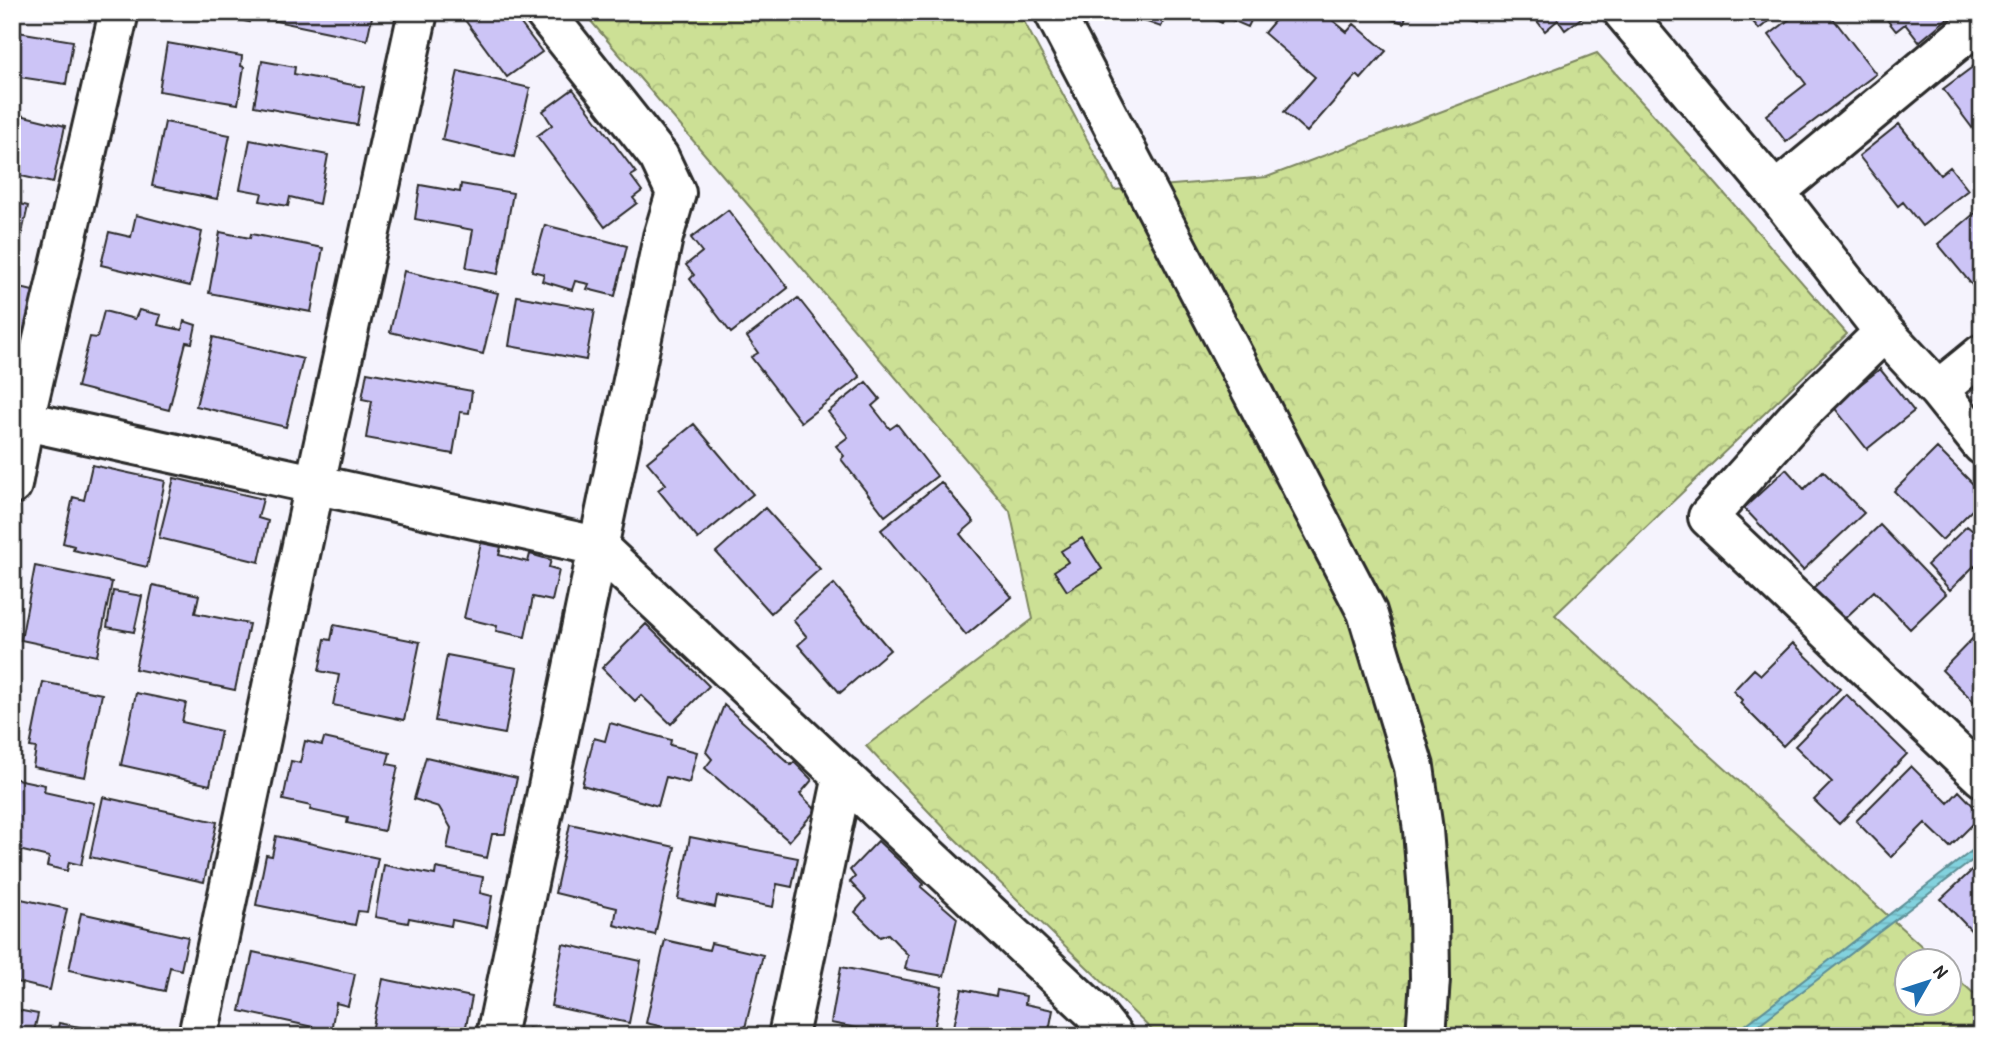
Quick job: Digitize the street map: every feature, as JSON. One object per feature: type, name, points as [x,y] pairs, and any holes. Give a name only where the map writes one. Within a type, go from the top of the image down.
[{"type":"street","points":[[12,485],[18,419],[119,12]]},
{"type":"street","points":[[198,1036],[314,485],[418,12]]},
{"type":"street","points":[[496,1036],[660,250],[676,193],[659,157],[544,12]]},
{"type":"street","points":[[1054,12],[1367,612],[1414,767],[1423,830],[1429,905],[1430,979],[1426,1036]]},
{"type":"street","points":[[1623,12],[1775,192],[1884,332],[1938,390],[1982,444]]},
{"type":"street","points":[[1775,192],[1982,20]]},
{"type":"street","points":[[1884,332],[1800,414],[1708,517],[1982,777]]},
{"type":"street","points":[[1938,390],[1982,354]]},
{"type":"street","points":[[18,419],[597,546],[843,776],[1098,1028]]},
{"type":"street","points":[[788,1036],[843,776]]},
{"type":"green space","points":[[583,12],[1019,12],[1114,190],[1267,177],[1597,53],[1847,334],[1555,615],[1921,946],[1892,946],[1892,1016],[1962,1016],[1962,983],[1982,1001],[1982,1036],[1158,1036],[951,835],[866,746],[1033,619],[1010,511]]},
{"type":"water","points":[[1982,843],[1982,853],[1744,1036],[1731,1036]]},
{"type":"building","points":[[54,12],[73,12],[72,17]]},
{"type":"building","points":[[198,12],[250,12],[249,22]]},
{"type":"building","points":[[272,12],[373,12],[367,40],[271,20]]},
{"type":"building","points":[[459,12],[512,12],[542,52],[507,77]]},
{"type":"building","points":[[1148,12],[1167,12],[1161,27],[1144,21]]},
{"type":"building","points":[[1197,12],[1255,12],[1248,27],[1225,17],[1222,23]]},
{"type":"building","points":[[1282,12],[1335,12],[1330,18],[1347,32],[1354,24],[1386,51],[1361,79],[1357,75],[1307,132],[1284,112],[1315,77],[1264,33]]},
{"type":"building","points":[[1368,12],[1407,12],[1404,23]]},
{"type":"building","points":[[1445,12],[1476,12],[1473,22]]},
{"type":"building","points":[[1530,12],[1588,13],[1565,30],[1558,20],[1545,31]]},
{"type":"building","points":[[1745,12],[1780,12],[1759,29]]},
{"type":"building","points":[[1799,12],[1828,12],[1876,74],[1786,142],[1766,115],[1806,84],[1769,35]]},
{"type":"building","points":[[1881,12],[1955,12],[1919,42],[1905,24],[1896,31]]},
{"type":"building","points":[[12,31],[73,41],[66,84],[12,76]]},
{"type":"building","points":[[167,43],[242,56],[241,66],[244,67],[238,104],[159,91]]},
{"type":"building","points":[[1982,60],[1982,141],[1943,89]]},
{"type":"building","points":[[262,61],[295,67],[294,74],[364,87],[357,125],[254,106]]},
{"type":"building","points":[[458,71],[530,88],[514,157],[442,140]]},
{"type":"building","points":[[573,89],[636,173],[631,176],[642,191],[633,198],[637,203],[605,227],[537,136],[552,125],[543,111]]},
{"type":"building","points":[[12,113],[65,126],[53,183],[12,174]]},
{"type":"building","points":[[165,122],[230,135],[217,199],[152,186]]},
{"type":"building","points":[[1899,124],[1940,175],[1950,167],[1968,190],[1922,226],[1903,202],[1898,206],[1859,156]]},
{"type":"building","points":[[250,140],[328,155],[319,204],[290,197],[288,206],[260,201],[262,193],[240,189]]},
{"type":"building","points":[[461,184],[513,193],[498,274],[466,268],[473,230],[415,219],[420,185],[460,192]]},
{"type":"building","points":[[12,202],[28,206],[19,247],[12,246]]},
{"type":"building","points":[[1982,209],[1982,297],[1938,244]]},
{"type":"building","points":[[728,210],[788,288],[731,333],[690,279],[694,275],[686,265],[702,252],[691,238]]},
{"type":"building","points":[[136,215],[202,232],[190,286],[101,265],[109,232],[131,237]]},
{"type":"building","points":[[545,225],[627,246],[615,296],[587,289],[589,284],[575,281],[572,290],[542,281],[544,274],[532,271]]},
{"type":"building","points":[[220,232],[250,238],[251,234],[323,248],[311,312],[209,293]]},
{"type":"building","points":[[404,271],[498,293],[483,354],[390,332]]},
{"type":"building","points":[[12,286],[37,292],[20,371],[12,369]]},
{"type":"building","points":[[517,296],[595,310],[586,360],[509,346]]},
{"type":"building","points":[[798,298],[860,377],[801,422],[751,357],[758,353],[747,337]]},
{"type":"building","points":[[139,310],[161,315],[158,325],[182,330],[184,321],[196,325],[192,343],[186,342],[169,410],[77,387],[90,337],[97,338],[104,311],[135,319]]},
{"type":"building","points":[[213,337],[303,359],[286,427],[196,406]]},
{"type":"building","points":[[1880,369],[1914,411],[1867,449],[1833,406]]},
{"type":"building","points":[[367,372],[472,391],[469,413],[460,412],[453,454],[366,438],[372,401],[362,399]]},
{"type":"building","points":[[866,382],[880,399],[872,406],[890,429],[897,424],[937,476],[885,516],[841,459],[844,456],[836,446],[848,437],[828,412]]},
{"type":"building","points":[[694,424],[753,494],[698,539],[658,490],[666,484],[647,462]]},
{"type":"building","points":[[1937,448],[1982,493],[1982,500],[1942,540],[1894,491]]},
{"type":"building","points":[[92,465],[165,481],[147,567],[73,550],[74,546],[63,543],[73,497],[84,500]]},
{"type":"building","points":[[1786,469],[1804,489],[1823,471],[1864,513],[1803,570],[1744,508]]},
{"type":"building","points":[[174,478],[263,499],[258,518],[268,521],[259,562],[159,538]]},
{"type":"building","points":[[941,482],[974,522],[960,534],[1012,597],[966,635],[881,530]]},
{"type":"building","points":[[765,508],[820,569],[771,613],[716,552]]},
{"type":"building","points":[[1982,523],[1982,574],[1974,566],[1950,590],[1927,565],[1967,526],[1973,531]]},
{"type":"building","points":[[1880,525],[1946,594],[1910,629],[1874,591],[1841,622],[1811,590]]},
{"type":"building","points":[[1082,538],[1102,569],[1067,591],[1054,571],[1068,562],[1061,551]]},
{"type":"building","points":[[481,543],[501,547],[499,555],[528,562],[530,554],[551,560],[549,567],[559,570],[552,601],[533,597],[525,637],[496,631],[497,626],[464,618]]},
{"type":"building","points":[[35,566],[112,582],[97,656],[21,640]]},
{"type":"building","points":[[834,584],[890,650],[840,693],[798,645],[807,637],[793,620]]},
{"type":"building","points":[[153,585],[199,595],[195,613],[249,624],[235,690],[135,669]]},
{"type":"building","points":[[113,591],[142,596],[134,632],[107,627]]},
{"type":"building","points":[[646,624],[709,686],[671,724],[641,695],[635,701],[602,668]]},
{"type":"building","points":[[334,625],[420,642],[404,720],[333,705],[339,675],[319,671],[325,639],[331,640]]},
{"type":"building","points":[[1979,632],[1982,635],[1982,710],[1942,670]]},
{"type":"building","points":[[1793,643],[1840,689],[1783,746],[1740,703],[1742,700],[1733,691],[1754,669],[1761,675]]},
{"type":"building","points":[[447,655],[517,668],[505,734],[435,721]]},
{"type":"building","points":[[43,682],[102,694],[85,777],[33,767],[36,748],[30,747]]},
{"type":"building","points":[[136,693],[186,703],[182,722],[221,731],[210,785],[121,765]]},
{"type":"building","points":[[1846,694],[1907,754],[1839,824],[1814,800],[1832,782],[1795,746]]},
{"type":"building","points":[[724,705],[791,765],[794,762],[812,780],[800,794],[816,810],[789,841],[705,768],[712,759],[706,752]]},
{"type":"building","points":[[610,723],[671,740],[670,745],[697,752],[689,783],[666,777],[658,806],[582,785],[594,738],[605,741]]},
{"type":"building","points":[[324,738],[390,753],[387,764],[398,766],[384,831],[347,823],[348,818],[310,810],[311,806],[283,800],[291,761],[300,763],[305,741],[322,745]]},
{"type":"building","points":[[426,757],[517,778],[505,834],[492,834],[487,858],[447,849],[451,828],[439,807],[414,799]]},
{"type":"building","points":[[1911,766],[1948,803],[1959,791],[1982,815],[1950,847],[1925,823],[1891,857],[1856,821]]},
{"type":"building","points":[[12,778],[45,785],[44,792],[94,803],[81,865],[69,862],[67,871],[47,866],[49,857],[14,849]]},
{"type":"building","points":[[103,797],[217,822],[204,882],[90,857]]},
{"type":"building","points":[[570,824],[675,847],[655,935],[614,925],[617,908],[555,893]]},
{"type":"building","points":[[276,836],[378,858],[367,912],[358,911],[355,925],[256,905],[266,855],[272,856]]},
{"type":"building","points":[[690,837],[798,858],[792,887],[777,884],[773,907],[717,896],[715,907],[678,899]]},
{"type":"building","points":[[878,841],[924,884],[921,887],[957,918],[944,976],[905,969],[908,955],[888,934],[880,937],[855,912],[866,899],[850,882],[855,877],[850,870]]},
{"type":"building","points":[[1979,864],[1982,867],[1982,942],[1941,899]]},
{"type":"building","points":[[384,865],[435,875],[436,868],[483,877],[480,893],[492,896],[487,927],[452,920],[451,926],[409,918],[408,923],[375,917]]},
{"type":"building","points":[[12,897],[67,909],[50,990],[12,981]]},
{"type":"building","points":[[81,913],[188,937],[181,970],[170,967],[165,991],[69,970]]},
{"type":"building","points":[[665,940],[709,950],[711,943],[763,955],[743,1036],[725,1032],[724,1036],[702,1036],[646,1023]]},
{"type":"building","points":[[563,944],[641,961],[629,1023],[551,1006]]},
{"type":"building","points":[[253,952],[355,974],[348,1006],[336,1003],[331,1031],[240,1011]]},
{"type":"building","points":[[841,967],[942,987],[933,1036],[897,1036],[831,1023]]},
{"type":"building","points":[[383,979],[472,997],[464,1036],[371,1036]]},
{"type":"building","points":[[962,989],[996,996],[997,990],[1026,996],[1025,1004],[1053,1010],[1048,1036],[952,1036]]},
{"type":"building","points":[[12,1009],[38,1014],[33,1036],[12,1036]]},
{"type":"building","points":[[59,1023],[125,1036],[56,1036]]},
{"type":"building","points":[[528,1028],[564,1036],[527,1036]]},
{"type":"building","points":[[585,1028],[619,1036],[570,1036],[571,1030],[584,1033]]}]
